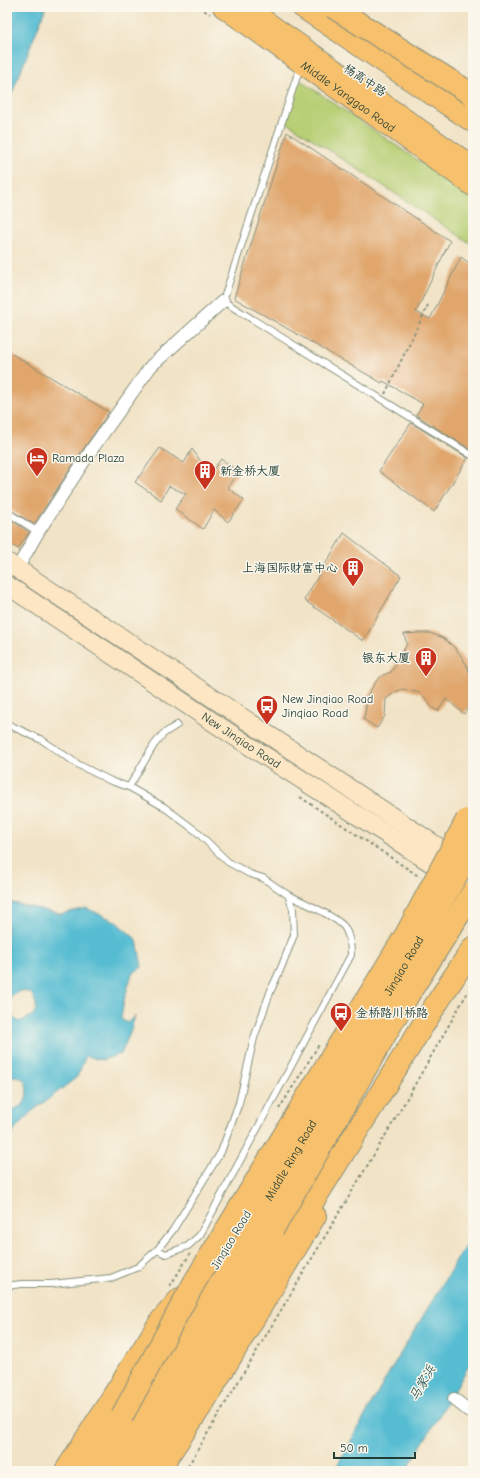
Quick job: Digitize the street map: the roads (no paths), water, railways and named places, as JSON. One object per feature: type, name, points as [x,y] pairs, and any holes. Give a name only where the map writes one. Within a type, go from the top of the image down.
[{"type":"highway","points":[[244,7],[473,168]]},
{"type":"highway","name":"杨高中路","points":[[258,7],[473,150]]},
{"type":"highway","points":[[303,7],[473,121]]},
{"type":"highway","points":[[338,11],[473,95]]},
{"type":"highway","points":[[407,933],[473,809]]},
{"type":"highway","points":[[99,1471],[122,1416],[194,1283],[407,933],[473,836]]},
{"type":"highway","name":"Middle Ring Road","points":[[103,1471],[260,1213],[473,847]]},
{"type":"highway","name":"Middle Ring Road","points":[[127,1471],[273,1229],[408,995],[464,889]]},
{"type":"highway","points":[[146,1471],[433,1009],[473,948]]},
{"type":"highway","points":[[66,1471],[161,1321],[194,1283]]},
{"type":"main road","name":"Middle Yanggao Road","points":[[223,7],[473,186]]},
{"type":"main road","points":[[321,7],[338,11],[415,70],[473,105]]},
{"type":"main road","points":[[464,889],[473,826]]},
{"type":"main road","name":"Jinqiao Road","points":[[80,1471],[200,1291],[351,1045],[464,889]]},
{"type":"main road","points":[[159,1471],[203,1405],[322,1206],[396,1087],[473,955]]},
{"type":"street","points":[[10,575],[92,449],[151,366],[223,301]]},
{"type":"street","name":"New Jinqiao Road","points":[[10,575],[468,865]]},
{"type":"street","name":"New Jinqiao Road","points":[[10,575],[234,736],[436,866],[473,898]]},
{"type":"street","points":[[454,1399],[473,1414]]},
{"type":"lane","points":[[301,63],[223,301],[473,456]]},
{"type":"lane","points":[[7,512],[38,532]]},
{"type":"lane","points":[[7,724],[42,740],[78,765],[111,781],[129,787],[164,807],[196,831],[228,862],[250,874],[263,878],[288,895],[319,909],[344,926],[350,941],[351,955],[200,1235],[188,1246],[166,1254],[157,1250]]},
{"type":"lane","points":[[129,787],[154,745],[163,734],[176,724]]},
{"type":"lane","points":[[7,1286],[21,1284],[51,1284],[111,1278],[138,1267],[157,1250],[173,1230],[221,1152],[239,1103],[254,1038],[271,990],[294,935],[293,909],[288,895]]},
{"type":"water","points":[[11,7],[46,7],[7,106],[7,16]]},
{"type":"water","points":[[7,888],[9,902],[61,914],[86,908],[115,921],[137,940],[142,967],[132,974],[124,1000],[121,1019],[127,1023],[135,1016],[121,1054],[102,1060],[86,1056],[77,1077],[30,1113],[16,1128],[7,1144],[7,1113],[9,1110],[20,1106],[26,1100],[27,1091],[25,1080],[15,1076],[7,1076]],"holes":[[[22,991],[31,993],[36,1004],[35,1011],[29,1017],[19,1022],[10,1015],[8,1004],[12,995]]]},
{"type":"water","name":"马家浜","points":[[473,1233],[473,1359],[406,1471],[334,1471],[391,1369]]},
{"type":"place","name":"Ramada Plaza","points":[[37,478]]},
{"type":"place","name":"新金桥大厦","points":[[205,490]]},
{"type":"place","name":"上海国际财富中心","points":[[353,588]]},
{"type":"place","name":"银东大厦","points":[[426,678]]},
{"type":"place","name":"New Jinqiao Road Jinqiao Road","points":[[267,726]]},
{"type":"place","name":"金桥路川桥路","points":[[341,1032]]}]
